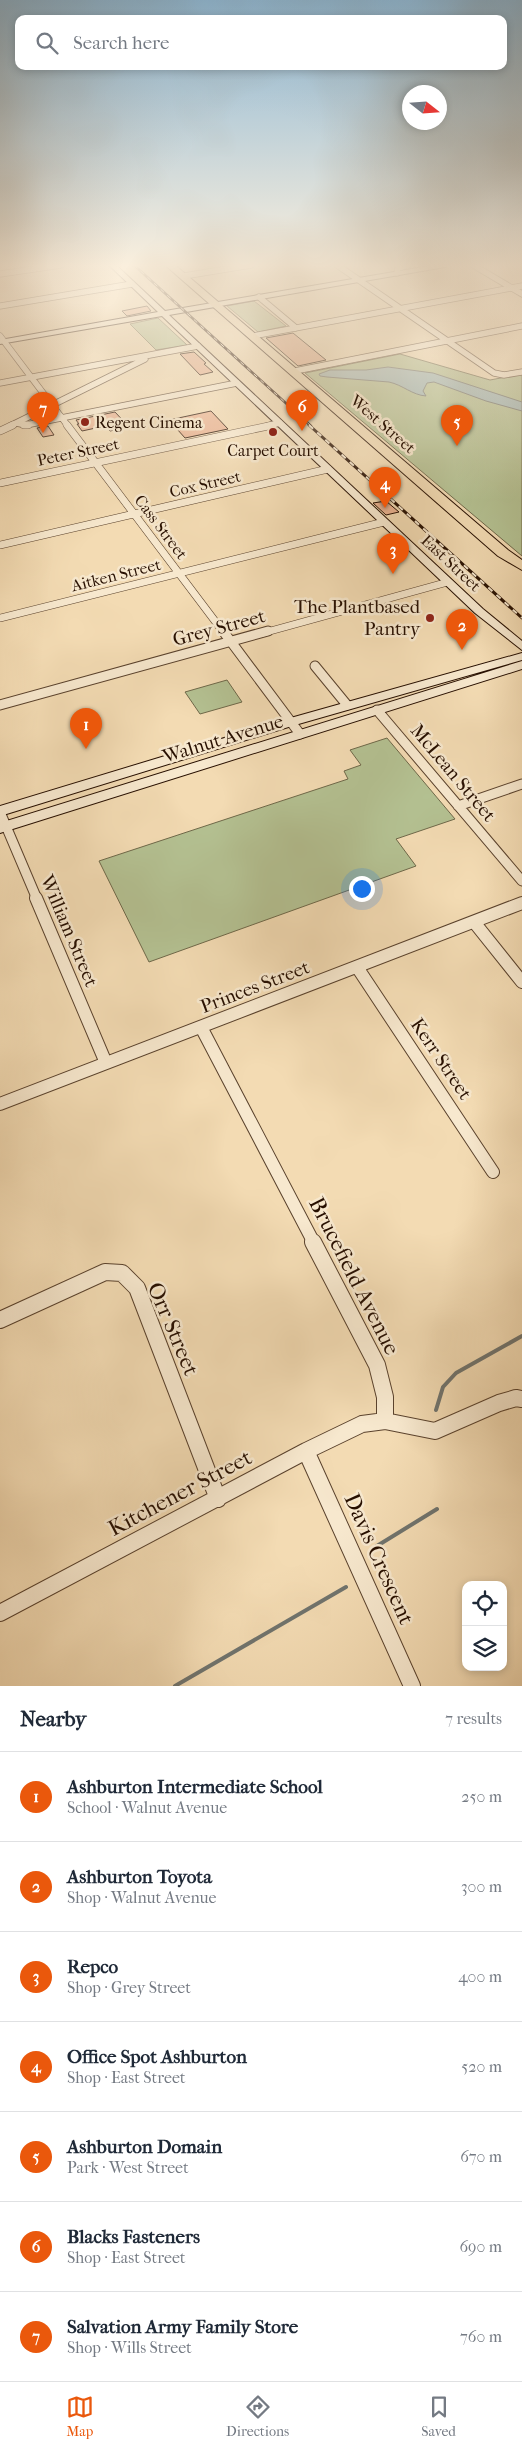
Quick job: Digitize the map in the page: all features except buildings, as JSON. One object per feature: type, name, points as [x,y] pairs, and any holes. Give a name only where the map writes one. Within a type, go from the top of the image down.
[{"type":"highway","name":"West Street","points":[[262,344],[503,552],[522,566]]},
{"type":"highway","name":"West Street","points":[[503,552],[522,576]]},
{"type":"street","name":"Cass Street","points":[[4,344],[300,734]]},
{"type":"street","name":"East Street","points":[[195,344],[485,617],[492,629],[522,656]]},
{"type":"street","points":[[295,371],[434,344]]},
{"type":"street","points":[[452,344],[498,375],[522,372]]},
{"type":"street","points":[[0,383],[120,363],[198,346]]},
{"type":"street","points":[[0,431],[151,355]]},
{"type":"street","points":[[120,363],[134,365]]},
{"type":"street","points":[[118,372],[120,363]]},
{"type":"street","points":[[16,423],[26,424],[61,418],[237,383]]},
{"type":"street","name":"Peter Street","points":[[0,483],[280,423]]},
{"type":"street","name":"Cox Street","points":[[0,545],[328,470]]},
{"type":"street","name":"Aitken Street","points":[[0,618],[384,522]]},
{"type":"street","name":"Grey Street","points":[[0,705],[448,582]]},
{"type":"street","name":"Walnut Avenue","points":[[0,812],[347,705],[522,656]]},
{"type":"street","name":"Walnut Avenue","points":[[3,827],[377,710],[457,687],[522,656]]},
{"type":"street","points":[[314,666],[347,705]]},
{"type":"street","points":[[446,676],[457,687]]},
{"type":"street","name":"McLean Street","points":[[377,710],[522,881]]},
{"type":"street","points":[[458,806],[522,784]]},
{"type":"street","name":"William Street","points":[[0,812],[3,827],[106,1063]]},
{"type":"street","name":"Princes Street","points":[[0,1104],[522,903]]},
{"type":"street","points":[[474,922],[522,982]]},
{"type":"street","name":"Kerr Street","points":[[357,967],[493,1172]]},
{"type":"street","name":"Brucefield Avenue","points":[[202,1026],[377,1365],[385,1397],[385,1421]]},
{"type":"street","name":"Orr Street","points":[[0,1320],[105,1272],[122,1273],[137,1288],[218,1499]]},
{"type":"street","points":[[385,1421],[434,1432],[499,1403],[516,1398],[522,1400]]},
{"type":"street","name":"Kitchener Street","points":[[0,1613],[306,1451],[362,1424],[385,1421]]},
{"type":"street","name":"Davis Crescent","points":[[306,1451],[412,1686]]},
{"type":"green space","points":[[150,344],[187,345],[156,350]]},
{"type":"green space","points":[[400,354],[490,380],[522,374],[522,556],[305,373]]},
{"type":"green space","points":[[227,680],[242,702],[200,714],[185,692]]},
{"type":"green space","points":[[387,738],[455,819],[396,839],[416,866],[149,962],[99,861],[348,779],[344,771],[361,765],[350,750]]},
{"type":"water","points":[[388,367],[433,373],[522,402],[522,411],[486,401],[434,382],[427,383],[423,391],[426,396],[416,394],[389,382],[327,377],[320,376],[319,374],[330,370],[366,370]]},
{"type":"waterway","points":[[436,1410],[443,1387],[456,1373],[522,1336]]},
{"type":"waterway","points":[[372,1549],[437,1509]]},
{"type":"waterway","points":[[175,1686],[346,1587]]},
{"type":"railway","points":[[220,344],[311,426]]},
{"type":"railway","points":[[309,425],[522,618]]},
{"type":"place","name":"Regent Cinema","points":[[85,422]]},
{"type":"place","name":"Blacks Fasteners","points":[[302,431]]},
{"type":"place","name":"Carpet Court","points":[[273,432]]},
{"type":"place","name":"Salvation Army Family Store","points":[[43,433]]},
{"type":"place","name":"Ashburton Domain","points":[[457,446]]},
{"type":"place","name":"Office Spot Ashburton","points":[[385,508]]},
{"type":"place","name":"Repco","points":[[393,574]]},
{"type":"place","name":"The Plantbased Pantry","points":[[430,618]]},
{"type":"place","name":"Ashburton Toyota","points":[[462,650]]},
{"type":"place","name":"Ashburton Intermediate School","points":[[86,749]]}]
